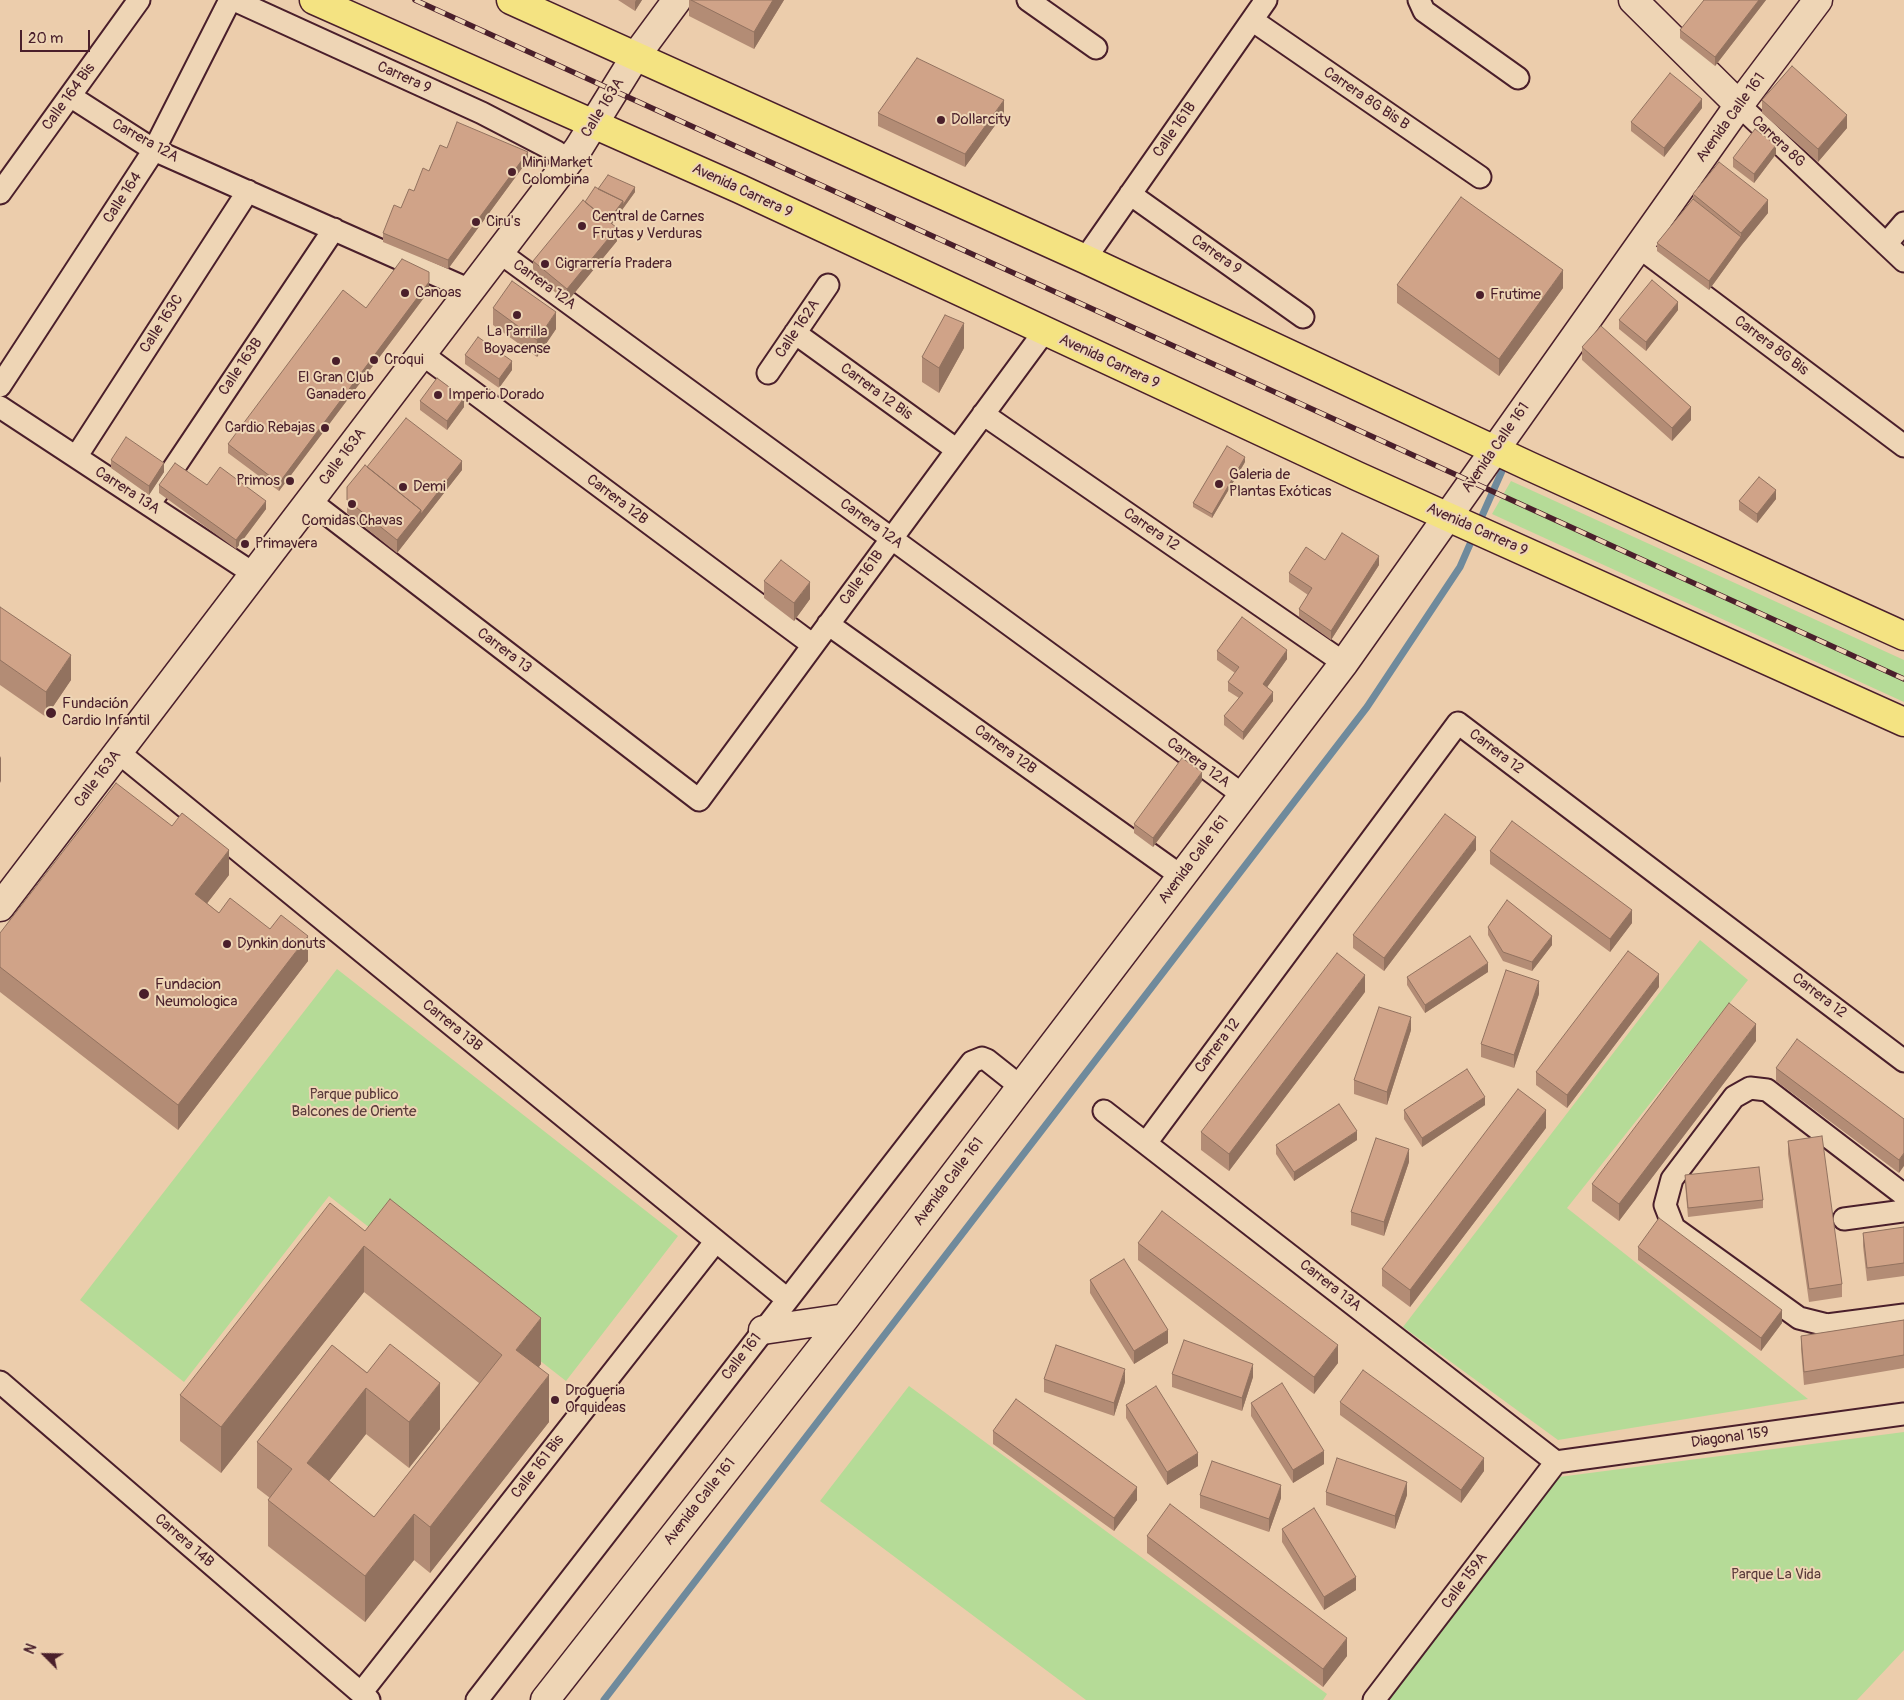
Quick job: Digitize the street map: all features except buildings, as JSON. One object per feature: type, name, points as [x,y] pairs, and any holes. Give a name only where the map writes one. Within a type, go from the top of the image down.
[{"type":"main road","name":"Avenida Carrera 9","points":[[314,0],[595,124],[1448,517],[1904,722]]},
{"type":"main road","points":[[511,0],[1085,259],[1494,450],[1904,636]]},
{"type":"main road","name":"Calle 163A","points":[[0,907],[565,166],[595,124],[635,57],[677,0]]},
{"type":"main road","name":"Carrera 8G","points":[[1633,0],[1739,105]]},
{"type":"main road","name":"Avenida Calle 161","points":[[544,1700],[845,1318],[1344,663],[1739,105],[1818,0]]},
{"type":"main road","points":[[763,1330],[845,1318]]},
{"type":"street","name":"Calle 164 Bis","points":[[0,193],[139,0]]},
{"type":"street","name":"Calle 164","points":[[0,386],[154,150],[230,0]]},
{"type":"street","name":"Carrera 9","points":[[234,0],[482,113],[558,152],[565,166]]},
{"type":"street","points":[[1028,0],[1096,48]]},
{"type":"street","name":"Calle 161B","points":[[1085,259],[1266,0]]},
{"type":"street","points":[[1419,0],[1424,11],[1518,78]]},
{"type":"street","name":"Carrera 8G Bis B","points":[[1252,20],[1480,177]]},
{"type":"street","name":"Carrera 12A","points":[[70,96],[154,150],[470,290]]},
{"type":"street","name":"Carrera 8G","points":[[1739,105],[1904,261]]},
{"type":"street","name":"Calle 163C","points":[[76,457],[248,191]]},
{"type":"street","name":"Carrera 9","points":[[1130,194],[1303,316]]},
{"type":"street","points":[[1886,244],[1904,223]]},
{"type":"street","name":"Calle 163B","points":[[149,505],[334,229]]},
{"type":"street","name":"Carrera 8G Bis","points":[[1639,247],[1904,446]]},
{"type":"street","name":"Carrera 12A","points":[[499,252],[1244,795]]},
{"type":"street","name":"Calle 162A","points":[[768,373],[828,285]]},
{"type":"street","name":"Calle 161B","points":[[699,800],[1044,332]]},
{"type":"street","name":"Carrera 12 Bis","points":[[795,334],[957,450]]},
{"type":"street","name":"Carrera 12B","points":[[422,354],[813,645]]},
{"type":"street","name":"Carrera 13A","points":[[0,407],[254,574]]},
{"type":"street","name":"Carrera 12","points":[[983,414],[1344,663]]},
{"type":"street","name":"Carrera 13","points":[[310,501],[699,800]]},
{"type":"street","name":"Carrera 12B","points":[[828,624],[1182,876]]},
{"type":"street","name":"Carrera 12","points":[[1146,1144],[1458,723],[1904,1060]]},
{"type":"street","name":"Carrera 13B","points":[[118,752],[787,1299]]},
{"type":"street","name":"Calle 161","points":[[477,1700],[972,1062],[982,1058],[987,1060],[1021,1087]]},
{"type":"street","points":[[1904,1195],[1767,1090],[1750,1088],[1734,1097],[1672,1179],[1665,1205],[1674,1228],[1799,1318],[1827,1325],[1904,1315]]},
{"type":"street","name":"Carrera 13A","points":[[1104,1111],[1556,1462]]},
{"type":"street","points":[[1844,1219],[1904,1211]]},
{"type":"street","name":"Calle 161 Bis","points":[[365,1696],[716,1241]]},
{"type":"street","name":"Carrera 14B","points":[[0,1382],[365,1696]]},
{"type":"street","name":"Diagonal 159","points":[[1556,1462],[1904,1414]]},
{"type":"street","name":"Calle 159A","points":[[1374,1700],[1556,1462]]},
{"type":"green space","points":[[1511,481],[1904,660],[1904,702],[1492,514]]},
{"type":"green space","points":[[1700,940],[1748,980],[1567,1208],[1808,1399],[1558,1440],[1403,1327]]},
{"type":"green space","name":"Parque publico Balcones de Oriente","points":[[337,969],[678,1236],[566,1381],[329,1196],[184,1382],[80,1300]]},
{"type":"green space","points":[[909,1386],[1327,1694],[1323,1700],[1086,1700],[820,1501]]},
{"type":"green space","name":"Parque La Vida","points":[[1904,1432],[1904,1650],[1857,1700],[1388,1700],[1559,1477]]},
{"type":"waterway","points":[[1478,525],[1506,462]]},
{"type":"waterway","points":[[604,1700],[1367,707],[1460,567],[1474,535]]},
{"type":"railway","points":[[415,0],[1904,679]]},
{"type":"place","name":"Dollarcity","points":[[941,120]]},
{"type":"place","name":"Mini Market Colombina","points":[[512,172]]},
{"type":"place","name":"Ciru's","points":[[476,222]]},
{"type":"place","name":"Central de Carnes Frutas y Verduras","points":[[582,226]]},
{"type":"place","name":"Cigrarrería Pradera","points":[[545,264]]},
{"type":"place","name":"Canoas","points":[[405,293]]},
{"type":"place","name":"Frutime","points":[[1480,295]]},
{"type":"place","name":"La Parrilla Boyacense","points":[[517,315]]},
{"type":"place","name":"Croqui","points":[[374,360]]},
{"type":"place","name":"El Gran Club Ganadero","points":[[336,361]]},
{"type":"place","name":"Imperio Dorado","points":[[438,395]]},
{"type":"place","name":"Cardio Rebajas","points":[[325,428]]},
{"type":"place","name":"Primos","points":[[290,481]]},
{"type":"place","name":"Galeria de Plantas Exóticas","points":[[1219,484]]},
{"type":"place","name":"Demi","points":[[403,487]]},
{"type":"place","name":"Comidas Chavas","points":[[352,504]]},
{"type":"place","name":"Primavera","points":[[245,544]]},
{"type":"place","name":"Fundación Cardio Infantil","points":[[51,713]]},
{"type":"place","name":"Dynkin donuts","points":[[227,944]]},
{"type":"place","name":"Fundacion Neumologica","points":[[144,994]]},
{"type":"place","name":"Drogueria Orquideas","points":[[555,1400]]}]
